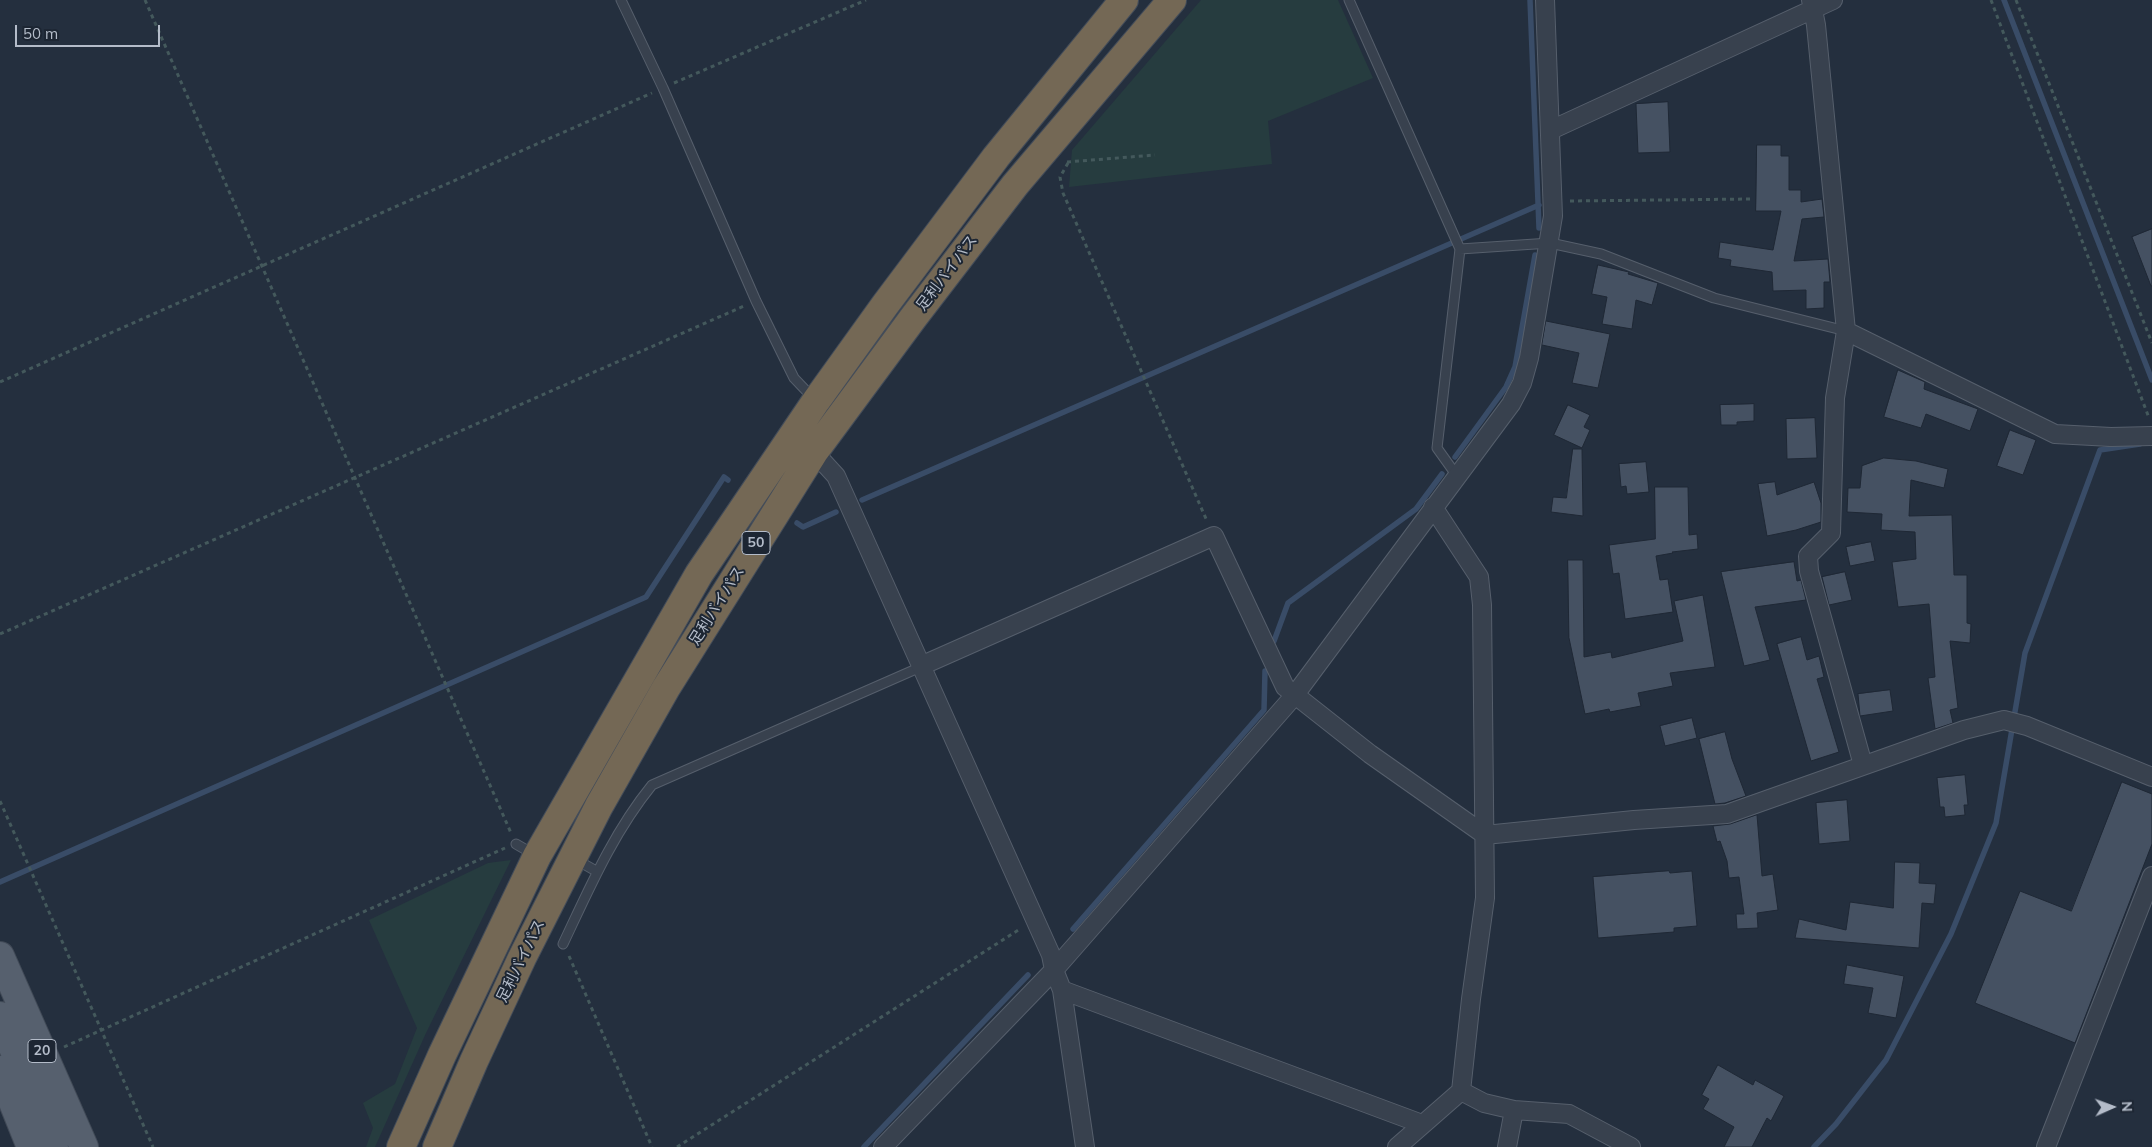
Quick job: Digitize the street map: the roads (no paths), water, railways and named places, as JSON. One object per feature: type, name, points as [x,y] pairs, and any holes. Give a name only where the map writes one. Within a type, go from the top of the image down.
[{"type":"highway","name":"足利バイパス","points":[[401,1147],[442,1055],[526,850],[699,574],[816,401],[996,157],[1124,0]]},
{"type":"highway","name":"足利バイパス","points":[[437,1147],[478,1052],[572,857],[666,688],[814,452],[919,310],[1015,185],[1172,0]]},
{"type":"main road","name":"20","points":[[0,956],[84,1147]]},
{"type":"main road","name":"20","points":[[0,1016],[54,1147]]},
{"type":"main road","points":[[0,1070],[31,1147]]},
{"type":"street","points":[[883,1147],[1054,970],[1294,696],[1511,404],[1522,383],[1530,358],[1553,216],[1545,0]]},
{"type":"street","points":[[1551,130],[1812,4],[1833,0]]},
{"type":"street","points":[[1812,4],[1846,331],[1835,398],[1831,533],[1808,556],[1808,571],[1863,765]]},
{"type":"street","points":[[1846,331],[2055,434],[2111,437],[2152,436]]},
{"type":"street","points":[[814,452],[836,476],[923,665],[1051,955],[1054,970],[1062,990],[1084,1147]]},
{"type":"street","points":[[1397,1147],[1461,1091],[1485,898],[1482,604],[1479,577],[1433,507]]},
{"type":"street","points":[[923,665],[1214,536],[1285,686],[1294,696],[1370,754],[1485,836],[1634,820],[1727,814],[1777,798],[1863,765],[1964,730],[2004,720],[2027,726],[2152,778]]},
{"type":"street","points":[[2046,1147],[2152,876]]},
{"type":"street","points":[[1062,990],[1422,1124]]},
{"type":"street","points":[[1461,1091],[1484,1103],[1514,1110],[1569,1114],[1631,1147]]},
{"type":"street","points":[[1507,1147],[1514,1110]]},
{"type":"lane","points":[[622,0],[756,301],[794,378],[816,401]]},
{"type":"lane","points":[[1349,0],[1460,249],[1437,448],[1457,476]]},
{"type":"lane","points":[[1460,249],[1550,243],[1601,254],[1714,298],[1846,331]]},
{"type":"lane","points":[[563,944],[596,871],[637,804],[652,785],[923,665]]},
{"type":"lane","points":[[572,857],[596,871]]},
{"type":"waterway","points":[[1530,0],[1539,228]]},
{"type":"waterway","points":[[2004,0],[2152,380]]},
{"type":"waterway","points":[[862,500],[1539,205]]},
{"type":"waterway","points":[[1455,457],[1506,387],[1515,367],[1535,255]]},
{"type":"waterway","points":[[1814,1147],[1836,1124],[1886,1060],[1951,934],[1996,823],[2025,653],[2100,450],[2140,444]]},
{"type":"waterway","points":[[1274,641],[1288,603],[1416,509],[1442,474]]},
{"type":"waterway","points":[[0,882],[646,597],[724,477],[728,480]]},
{"type":"waterway","points":[[797,523],[803,527],[836,512]]},
{"type":"waterway","points":[[1073,929],[1264,710],[1265,671]]},
{"type":"waterway","points":[[864,1147],[1028,975]]}]
